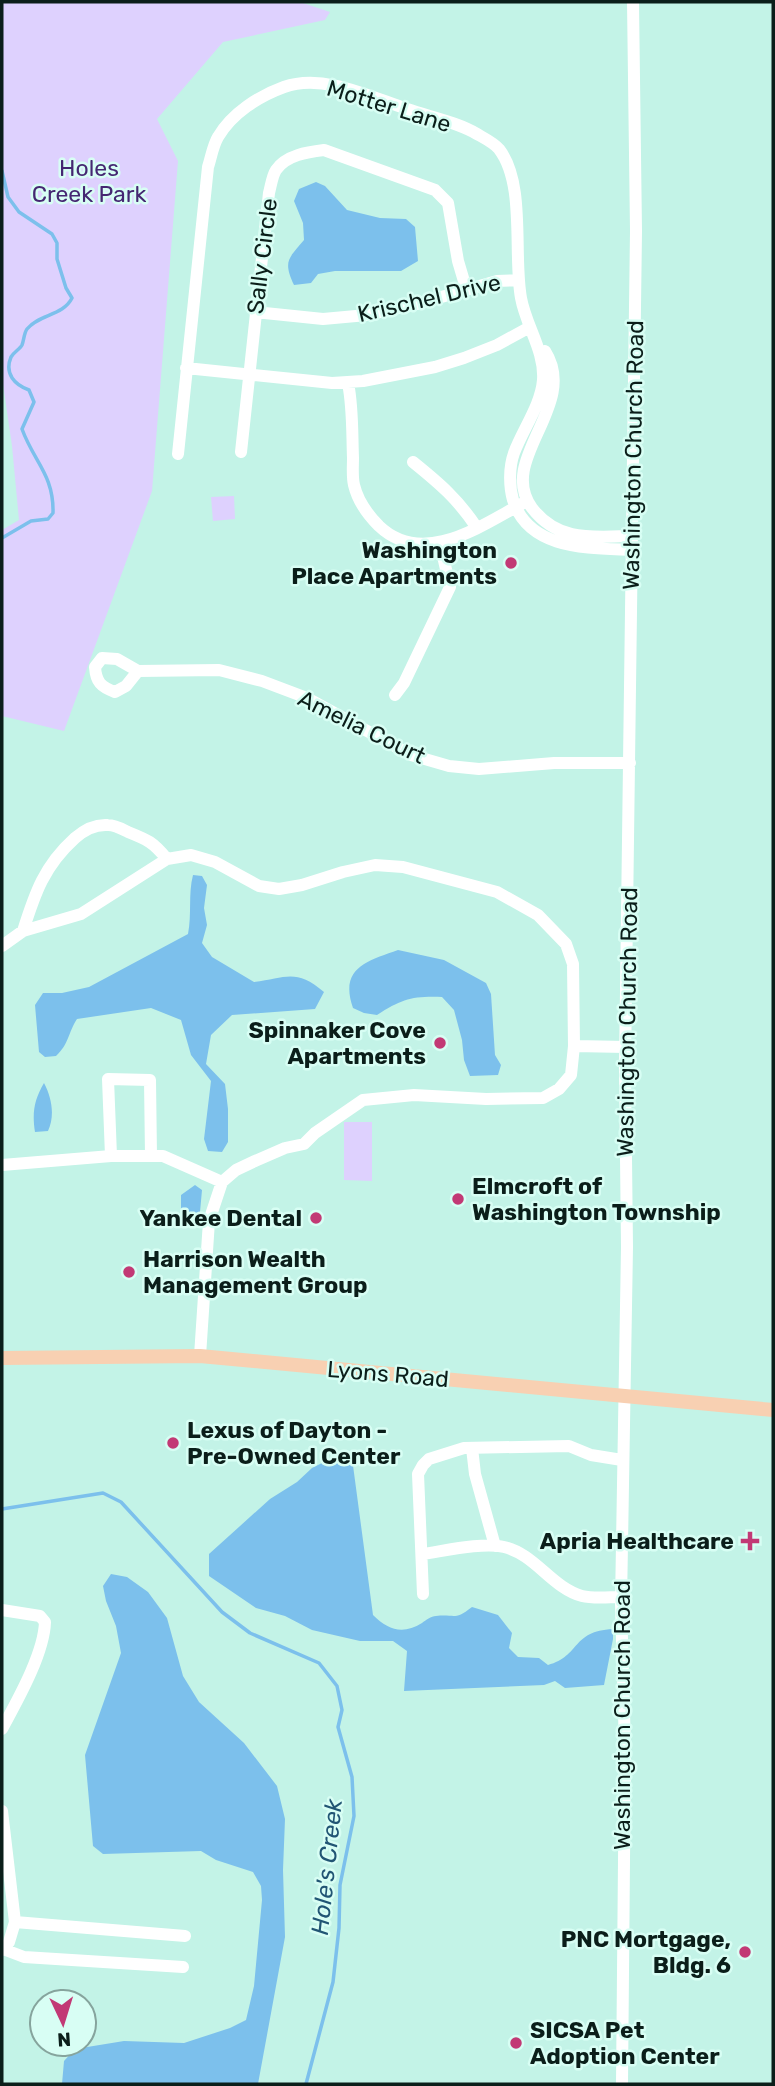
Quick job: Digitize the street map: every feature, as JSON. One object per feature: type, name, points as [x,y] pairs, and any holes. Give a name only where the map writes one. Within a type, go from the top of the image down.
[{"type":"main road","name":"Lyons Road","points":[[2,1357],[200,1356],[773,1410]]},
{"type":"street","name":"Washington Church Road","points":[[622,2084],[625,1749],[621,1597],[622,1460],[625,1395],[626,1047],[636,231],[633,2]]},
{"type":"street","name":"Motter Lane","points":[[178,454],[208,167],[217,138],[237,114],[261,97],[288,86],[317,83],[341,88],[475,132],[498,147],[511,170],[516,194],[522,301],[530,327],[550,358],[553,374],[552,397],[522,472],[522,504]]},
{"type":"street","name":"Sally Circle","points":[[241,452],[269,193],[275,170],[289,159],[307,152],[324,150],[435,190],[448,203],[458,261],[466,288]]},
{"type":"street","name":"Krischel Drive","points":[[256,312],[323,319],[367,315],[417,304],[466,288],[519,279]]},
{"type":"street","points":[[186,368],[348,383],[435,367],[497,345],[530,327]]},
{"type":"street","points":[[348,383],[352,407],[353,484],[365,512],[386,533],[411,542],[440,543],[477,528],[522,504]]},
{"type":"street","points":[[413,462],[462,505],[477,528]]},
{"type":"street","points":[[522,504],[552,529],[587,537],[631,536]]},
{"type":"street","points":[[522,504],[534,530],[548,540],[585,548],[631,550]]},
{"type":"street","points":[[395,695],[404,683],[450,587],[440,543]]},
{"type":"street","name":"Amelia Court","points":[[138,671],[219,670],[262,681],[307,698],[411,755],[449,766],[479,769],[630,763]]},
{"type":"street","points":[[23,931],[47,868],[64,848],[93,826],[110,825],[154,843],[167,859]]},
{"type":"street","points":[[2,946],[23,931],[81,914],[167,859],[191,855],[215,862],[260,886],[279,889],[376,865],[403,867],[497,892],[538,915],[566,944],[573,964],[574,1046],[572,1075],[559,1089],[543,1098],[486,1100],[414,1095],[363,1100],[315,1133],[304,1144],[285,1148],[255,1161],[236,1170],[222,1182],[209,1221],[200,1356]]},
{"type":"street","points":[[574,1046],[626,1047]]},
{"type":"street","points":[[111,1156],[108,1079],[150,1080],[151,1156]]},
{"type":"street","points":[[2,1165],[111,1156],[163,1156],[222,1182]]},
{"type":"street","points":[[423,1594],[418,1474],[422,1465],[448,1452],[472,1448],[569,1446],[591,1455],[622,1460]]},
{"type":"street","points":[[472,1448],[475,1474],[495,1546]]},
{"type":"street","points":[[422,1554],[481,1545],[505,1546],[538,1564],[563,1587],[582,1596],[621,1597]]},
{"type":"street","points":[[2,1610],[40,1616],[45,1622],[45,1632],[24,1688],[2,1730]]},
{"type":"street","points":[[2,1811],[15,1922],[9,1942],[2,1950],[24,1957],[183,1967]]},
{"type":"street","points":[[15,1922],[185,1936]]},
{"type":"green space","name":"Holes Creek Park","points":[[2,2],[300,2],[330,12],[325,20],[223,42],[157,119],[178,161],[152,491],[64,731],[2,716],[2,530],[19,520],[2,377]]},
{"type":"green space","points":[[234,496],[235,519],[213,521],[211,497]]},
{"type":"green space","points":[[344,1122],[372,1122],[372,1181],[344,1180]]},
{"type":"water","points":[[316,182],[325,186],[347,210],[380,218],[406,219],[415,227],[418,261],[401,271],[335,271],[318,274],[311,283],[294,285],[288,265],[304,240],[303,223],[294,201],[299,189]]},
{"type":"water","points":[[193,875],[202,876],[207,885],[204,908],[207,925],[202,943],[212,957],[254,982],[298,977],[324,992],[315,1009],[232,1015],[211,1035],[206,1064],[225,1084],[228,1109],[228,1142],[222,1152],[208,1151],[204,1139],[211,1081],[191,1055],[181,1020],[151,1008],[77,1019],[64,1047],[56,1056],[45,1057],[39,1052],[35,1005],[43,993],[62,993],[89,987],[188,934]]},
{"type":"water","points":[[398,950],[444,960],[486,983],[491,994],[495,1055],[501,1065],[498,1075],[470,1076],[454,1010],[442,997],[408,1000],[377,1015],[353,1008],[350,984],[353,975],[366,963]]},
{"type":"water","points":[[44,1083],[51,1101],[51,1119],[48,1131],[35,1132],[35,1107]]},
{"type":"water","points":[[195,1185],[202,1190],[200,1212],[190,1221],[181,1211],[181,1195]]},
{"type":"water","points":[[338,1455],[352,1458],[373,1615],[390,1627],[402,1630],[415,1627],[432,1617],[458,1615],[472,1607],[498,1615],[512,1633],[509,1648],[518,1657],[539,1658],[548,1665],[566,1656],[590,1634],[613,1629],[604,1685],[565,1688],[555,1681],[544,1685],[404,1691],[407,1651],[393,1641],[360,1641],[312,1630],[285,1616],[256,1608],[209,1576],[209,1554],[270,1499],[297,1482],[312,1468]]},
{"type":"water","points":[[111,1574],[127,1577],[148,1592],[167,1618],[183,1676],[199,1702],[244,1743],[277,1786],[285,1819],[285,1937],[258,2084],[62,2084],[64,2061],[67,2058],[98,2058],[98,2045],[124,2041],[184,2043],[246,2020],[254,1986],[262,1900],[261,1886],[253,1872],[216,1860],[201,1851],[103,1854],[93,1846],[85,1755],[121,1653],[116,1626],[103,1586]]},
{"type":"waterway","name":"Hole's Creek","points":[[2,171],[8,197],[19,212],[52,234],[57,243],[57,259],[72,298],[63,308],[38,320],[27,329],[22,345],[12,355],[9,363],[12,378],[29,390],[34,402],[22,429],[47,478],[53,513],[48,519],[31,521],[2,538]]},
{"type":"waterway","name":"Hole's Creek","points":[[2,1509],[103,1493],[121,1502],[222,1612],[250,1633],[319,1663],[337,1686],[342,1710],[338,1727],[352,1777],[354,1816],[340,1885],[333,1982],[306,2084]]},
{"type":"place","name":"Washington Place Apartments","points":[[511,563]]},
{"type":"place","name":"Spinnaker Cove Apartments","points":[[440,1043]]},
{"type":"place","name":"Elmcroft of Washington Township","points":[[458,1199]]},
{"type":"place","name":"Yankee Dental","points":[[316,1218]]},
{"type":"place","name":"Harrison Wealth Management Group","points":[[129,1272]]},
{"type":"place","name":"Lexus of Dayton - Pre-Owned Center","points":[[173,1443]]},
{"type":"place","name":"Apria Healthcare","points":[[750,1541]]},
{"type":"place","name":"PNC Mortgage, Bldg. 6","points":[[745,1952]]},
{"type":"place","name":"SICSA Pet Adoption Center","points":[[516,2043]]}]
